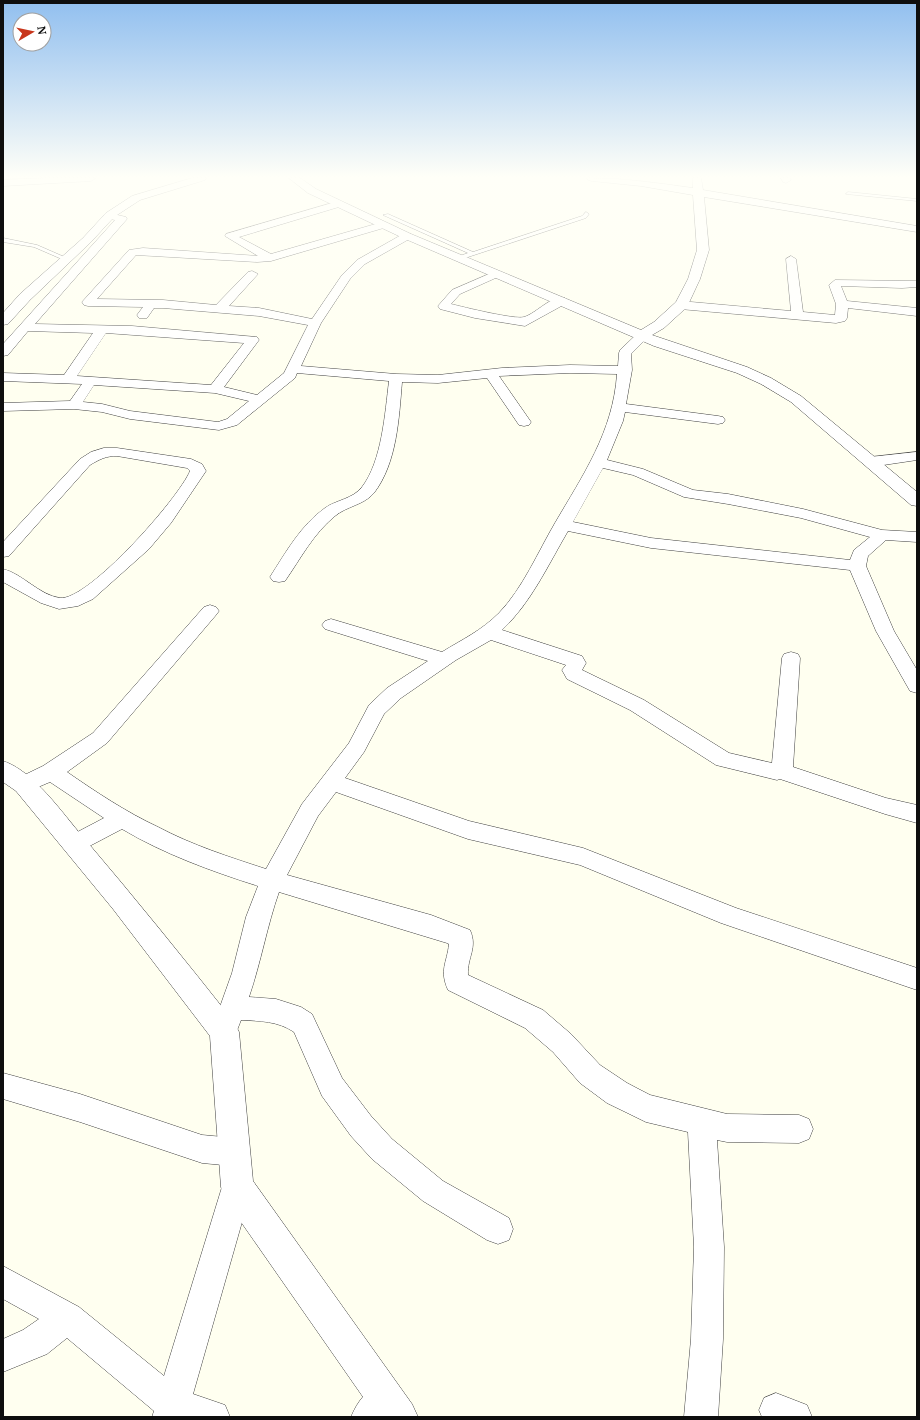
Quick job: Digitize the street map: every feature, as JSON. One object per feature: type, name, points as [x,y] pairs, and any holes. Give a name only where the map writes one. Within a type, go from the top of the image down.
[{"type":"street","points":[[3,321],[25,297],[83,244]]},
{"type":"street","points":[[3,352],[98,244]]},
{"type":"street","points":[[245,244],[271,258]]},
{"type":"street","points":[[315,323],[276,315],[219,309],[151,304],[88,302],[130,254],[136,251],[257,259],[271,258],[319,244]]},
{"type":"street","points":[[342,244],[368,258]]},
{"type":"street","points":[[3,407],[74,405],[102,408],[130,415],[218,426],[232,422],[290,375],[315,323],[346,277],[361,262],[392,244]]},
{"type":"street","points":[[427,244],[659,343],[742,370],[766,381],[796,399],[917,501]]},
{"type":"street","points":[[171,1411],[237,1187],[228,1020],[245,973],[258,917],[272,880],[310,810],[357,748],[376,710],[394,693],[444,659],[483,637],[506,616],[528,586],[599,462],[616,421],[625,370],[625,353],[642,336],[659,325],[680,305],[694,279],[703,250],[702,244]]},
{"type":"street","points":[[791,259],[797,316]]},
{"type":"street","points":[[219,309],[252,274]]},
{"type":"street","points":[[496,274],[456,292],[444,306],[475,314],[525,322],[561,301]]},
{"type":"street","points":[[680,305],[830,319],[841,318],[842,304],[835,285],[839,282],[902,285],[917,284]]},
{"type":"street","points":[[132,330],[151,304]]},
{"type":"street","points":[[842,304],[917,312]]},
{"type":"street","points":[[215,389],[253,340],[276,315]]},
{"type":"street","points":[[25,327],[102,328],[253,340]]},
{"type":"street","points":[[68,379],[102,328]]},
{"type":"street","points":[[292,369],[396,378],[438,379],[491,373],[538,370],[625,370]]},
{"type":"street","points":[[491,373],[496,384],[518,410],[524,422]]},
{"type":"street","points":[[3,378],[91,380],[215,389],[261,400]]},
{"type":"street","points":[[279,578],[291,557],[323,518],[332,510],[359,498],[368,490],[387,442],[396,378]]},
{"type":"street","points":[[74,405],[91,380]]},
{"type":"street","points":[[619,408],[718,420]]},
{"type":"street","points":[[3,552],[86,462],[96,455],[104,452],[117,452],[191,464],[197,467],[198,471],[196,476],[165,520],[144,545],[87,595],[77,601],[65,604],[53,603],[3,574]]},
{"type":"street","points":[[870,462],[917,456]]},
{"type":"street","points":[[599,462],[638,472],[690,494],[728,499],[803,514],[882,535],[917,537]]},
{"type":"street","points":[[562,525],[651,543],[857,566]]},
{"type":"street","points":[[882,535],[860,554],[857,566],[886,631],[917,686]]},
{"type":"street","points":[[14,777],[51,772],[100,738],[210,611]]},
{"type":"street","points":[[331,625],[444,659]]},
{"type":"street","points":[[488,632],[575,661],[576,664],[572,670],[578,677],[637,705],[723,759],[770,770],[781,771],[885,806],[917,814]]},
{"type":"street","points":[[781,771],[791,658]]},
{"type":"street","points":[[51,772],[122,818],[166,841],[222,863],[272,880],[456,935],[461,938],[462,947],[454,966],[454,974],[457,982],[534,1019],[562,1043],[590,1074],[617,1093],[646,1108],[726,1128],[798,1129]]},
{"type":"street","points":[[14,777],[228,1020]]},
{"type":"street","points":[[332,782],[468,830],[583,858],[730,916],[917,979]]},
{"type":"street","points":[[74,844],[122,818]]},
{"type":"street","points":[[228,1020],[276,1011],[292,1016],[303,1023],[332,1087],[360,1126],[382,1148],[433,1191],[498,1229]]},
{"type":"street","points":[[3,1086],[80,1108],[202,1149],[234,1152]]},
{"type":"street","points":[[700,1417],[707,1339],[709,1247],[702,1122]]},
{"type":"street","points":[[237,1187],[384,1411]]},
{"type":"street","points":[[3,1282],[68,1318],[171,1411],[213,1417]]},
{"type":"street","points":[[3,1356],[35,1342],[68,1318]]},
{"type":"lane","points":[[26,244],[35,246],[66,259]]},
{"type":"lane","points":[[452,244],[474,252]]},
{"type":"lane","points":[[474,252],[478,248],[488,244]]},
{"type":"lane","points":[[459,258],[474,252],[484,251],[503,244]]}]
